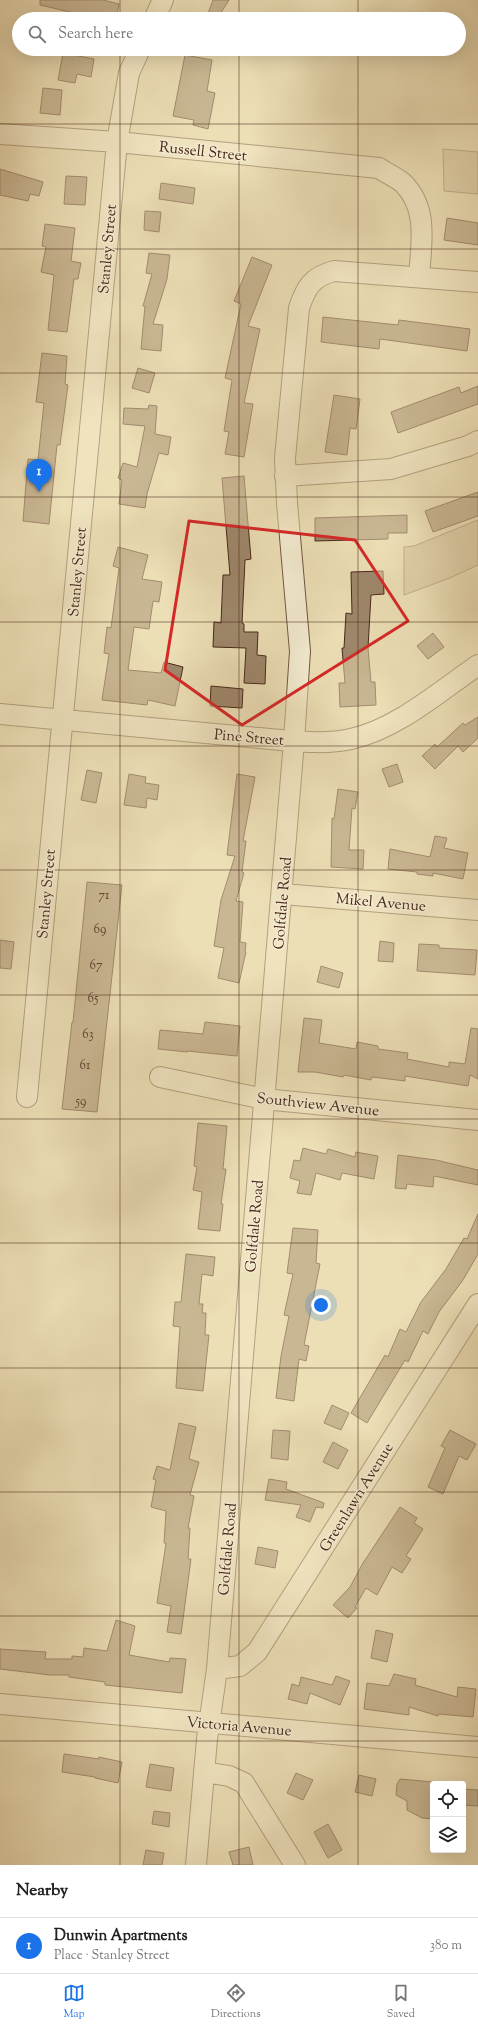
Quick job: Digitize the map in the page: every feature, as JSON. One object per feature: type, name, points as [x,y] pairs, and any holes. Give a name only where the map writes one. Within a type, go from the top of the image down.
[{"type":"street","points":[[157,12],[163,0]]},
{"type":"street","name":"Stanley Street","points":[[28,1098],[117,142],[129,73],[137,56]]},
{"type":"street","name":"Russell Street","points":[[0,134],[117,142],[379,168],[402,182],[418,204],[423,224],[419,277]]},
{"type":"street","name":"Golfdale Road","points":[[196,1865],[208,1724],[217,1669],[264,1099],[283,894],[300,651],[285,476],[285,458],[299,308],[304,293],[312,282],[321,274],[334,271],[478,282]]},
{"type":"street","points":[[285,476],[391,469],[468,446],[478,441]]},
{"type":"street","name":"Pine Street","points":[[0,714],[294,741],[326,742],[351,740],[377,731],[402,717],[478,665]]},
{"type":"street","name":"Mikel Avenue","points":[[283,894],[478,910]]},
{"type":"street","name":"Southview Avenue","points":[[160,1077],[264,1099],[478,1120]]},
{"type":"street","name":"Greenlawn Avenue","points":[[217,1669],[240,1666],[258,1652],[478,1304]]},
{"type":"street","name":"Victoria Avenue","points":[[0,1704],[208,1724],[478,1747]]},
{"type":"street","points":[[204,1772],[229,1776],[244,1783],[295,1865]]},
{"type":"highlighted area","points":[[189,521],[355,540],[408,621],[242,725],[165,670]]},
{"type":"shaded area","points":[[443,149],[478,152],[478,194],[444,191]]},
{"type":"shaded area","points":[[478,520],[478,565],[450,578],[404,595],[404,547],[414,546]]},
{"type":"building","points":[[40,0],[103,0],[119,4],[117,12],[70,12],[40,5]]},
{"type":"building","points":[[213,0],[229,0],[221,12],[209,12]]},
{"type":"building","points":[[62,56],[78,56],[94,59],[91,77],[77,74],[75,83],[58,80]]},
{"type":"building","points":[[185,56],[212,60],[207,91],[215,93],[208,129],[193,125],[194,120],[173,116]]},
{"type":"building","points":[[43,88],[62,90],[60,115],[40,113]]},
{"type":"building","points":[[0,169],[43,182],[39,196],[30,194],[28,201],[0,195]]},
{"type":"building","points":[[66,176],[87,177],[85,205],[64,204]]},
{"type":"building","points":[[161,183],[195,188],[193,204],[159,199]]},
{"type":"building","points":[[145,211],[161,212],[159,232],[144,230]]},
{"type":"building","points":[[447,218],[478,223],[478,245],[444,240]]},
{"type":"building","points":[[45,224],[75,228],[71,261],[81,263],[78,279],[74,279],[67,332],[48,330],[54,275],[41,272],[46,247],[42,246]]},
{"type":"building","points":[[149,253],[170,255],[167,279],[153,324],[163,325],[161,351],[141,349],[145,306],[143,306],[152,274],[146,273]]},
{"type":"building","points":[[252,257],[272,265],[248,326],[260,329],[244,403],[253,404],[244,457],[225,454],[229,432],[224,431],[232,380],[225,378],[241,304],[234,301]]},
{"type":"building","points":[[323,317],[398,325],[399,320],[470,329],[467,351],[380,339],[379,349],[321,342]]},
{"type":"building","points":[[42,353],[67,356],[65,384],[68,385],[60,445],[57,445],[49,524],[23,521],[28,459],[38,460],[44,403],[36,402]]},
{"type":"building","points":[[138,368],[155,373],[149,393],[132,388]]},
{"type":"building","points":[[478,386],[478,404],[398,433],[391,412],[459,387],[461,393]]},
{"type":"building","points":[[334,395],[360,399],[356,429],[350,428],[347,455],[325,452]]},
{"type":"building","points":[[149,405],[157,406],[155,434],[171,437],[168,455],[159,453],[147,494],[145,508],[119,504],[122,480],[118,478],[123,463],[137,467],[145,426],[123,424],[124,408],[148,409]]},
{"type":"building","points":[[244,476],[251,559],[245,560],[242,623],[244,624],[244,632],[258,632],[257,655],[266,656],[265,684],[244,683],[246,648],[213,647],[214,622],[221,623],[223,575],[230,575],[222,478]]},
{"type":"building","points":[[478,492],[478,516],[433,532],[425,511]]},
{"type":"building","points":[[407,515],[407,533],[388,533],[388,539],[315,541],[315,518]]},
{"type":"building","points":[[118,547],[148,555],[142,579],[162,582],[159,602],[153,601],[149,629],[134,627],[128,670],[161,673],[164,662],[183,667],[175,706],[148,700],[147,705],[102,700],[109,654],[104,653],[107,627],[111,628],[119,568],[113,566]]},
{"type":"building","points":[[383,571],[384,594],[371,595],[368,648],[371,682],[375,682],[376,705],[340,707],[339,683],[345,683],[342,648],[344,648],[346,613],[352,614],[351,572]]},
{"type":"building","points":[[433,633],[444,647],[428,659],[417,646]]},
{"type":"building","points":[[211,686],[243,689],[242,708],[210,706]]},
{"type":"building","points":[[478,717],[478,738],[463,752],[458,746],[435,769],[422,756],[435,744],[437,747],[463,723],[465,725]]},
{"type":"building","points":[[397,764],[403,782],[389,787],[382,769]]},
{"type":"building","points":[[87,770],[102,773],[96,803],[81,800]]},
{"type":"building","points":[[129,774],[146,777],[145,783],[159,785],[157,800],[147,798],[146,808],[124,805]]},
{"type":"building","points":[[237,774],[255,777],[243,841],[246,841],[242,872],[244,873],[236,901],[243,902],[240,942],[246,943],[246,952],[239,983],[218,978],[224,948],[214,946],[221,900],[235,856],[227,855]]},
{"type":"building","points":[[338,789],[358,792],[355,809],[352,808],[349,850],[364,850],[363,869],[331,867],[332,818],[334,819]]},
{"type":"building","points":[[435,836],[447,838],[444,848],[468,853],[463,879],[433,873],[433,876],[417,874],[417,872],[388,869],[390,849],[430,857]]},
{"type":"building","points":[[87,882],[122,885],[97,1112],[62,1109],[73,1022]]},
{"type":"building","points":[[0,940],[14,942],[11,969],[0,968]]},
{"type":"building","points":[[380,941],[394,943],[393,962],[378,961]]},
{"type":"building","points":[[419,944],[439,945],[439,948],[477,950],[475,975],[417,971]]},
{"type":"building","points":[[321,966],[343,973],[339,988],[317,982]]},
{"type":"building","points":[[304,1018],[322,1020],[319,1043],[356,1049],[357,1042],[378,1046],[378,1049],[408,1053],[407,1059],[449,1067],[449,1062],[465,1064],[471,1028],[478,1029],[478,1079],[470,1075],[468,1086],[405,1076],[405,1081],[372,1077],[371,1080],[344,1075],[343,1077],[315,1072],[298,1072]]},
{"type":"building","points":[[205,1022],[240,1026],[237,1056],[158,1049],[160,1030],[203,1034]]},
{"type":"building","points":[[198,1123],[227,1126],[223,1169],[226,1169],[221,1204],[223,1204],[220,1231],[198,1229],[202,1192],[193,1190],[197,1167],[194,1166]]},
{"type":"building","points":[[303,1148],[326,1154],[328,1149],[355,1157],[356,1152],[378,1156],[374,1179],[342,1173],[340,1180],[316,1173],[311,1195],[297,1193],[300,1181],[290,1178],[294,1160],[300,1161]]},
{"type":"building","points":[[398,1155],[436,1160],[478,1170],[478,1185],[434,1176],[433,1187],[407,1184],[406,1189],[395,1188]]},
{"type":"building","points":[[478,1214],[478,1254],[463,1280],[439,1312],[428,1334],[423,1331],[408,1362],[405,1360],[367,1423],[351,1413],[385,1355],[388,1357],[400,1329],[406,1332],[421,1302],[446,1269],[464,1238],[467,1239]]},
{"type":"building","points":[[293,1228],[318,1230],[316,1263],[320,1264],[304,1345],[309,1346],[306,1361],[299,1359],[294,1401],[276,1398],[281,1356],[289,1316],[284,1315],[293,1274],[287,1273]]},
{"type":"building","points":[[186,1254],[215,1257],[213,1276],[202,1274],[199,1304],[203,1304],[202,1313],[206,1313],[205,1335],[209,1335],[203,1391],[176,1388],[180,1327],[173,1326],[175,1302],[181,1302]]},
{"type":"building","points":[[332,1405],[349,1413],[341,1430],[324,1423]]},
{"type":"building","points":[[179,1423],[196,1427],[189,1459],[199,1462],[190,1495],[194,1496],[188,1528],[190,1528],[188,1559],[191,1559],[181,1634],[167,1632],[171,1606],[157,1603],[166,1543],[164,1543],[166,1511],[151,1507],[156,1480],[153,1479],[157,1466],[170,1470]]},
{"type":"building","points":[[273,1430],[290,1431],[288,1460],[271,1458]]},
{"type":"building","points":[[450,1430],[476,1444],[467,1460],[459,1456],[443,1494],[428,1487],[445,1448],[441,1446]]},
{"type":"building","points":[[333,1442],[348,1450],[338,1469],[323,1462]]},
{"type":"building","points":[[269,1479],[287,1482],[286,1489],[324,1503],[323,1508],[316,1507],[310,1522],[296,1517],[301,1505],[265,1500]]},
{"type":"building","points":[[400,1507],[417,1518],[414,1523],[423,1529],[406,1556],[411,1559],[402,1573],[392,1567],[377,1595],[366,1588],[355,1607],[357,1608],[348,1618],[333,1605],[350,1587],[363,1563]]},
{"type":"building","points":[[258,1547],[278,1551],[275,1568],[255,1564]]},
{"type":"building","points":[[116,1620],[135,1626],[129,1655],[169,1662],[170,1658],[186,1659],[182,1693],[105,1685],[105,1682],[69,1677],[69,1675],[50,1675],[0,1669],[0,1649],[46,1652],[45,1659],[72,1659],[72,1656],[83,1657],[84,1648],[107,1651]]},
{"type":"building","points":[[376,1630],[393,1634],[387,1662],[371,1658]]},
{"type":"building","points":[[394,1674],[416,1679],[415,1685],[457,1697],[458,1687],[476,1689],[473,1717],[439,1714],[438,1716],[409,1707],[409,1715],[364,1709],[367,1683],[389,1686]]},
{"type":"building","points":[[336,1676],[350,1681],[340,1705],[310,1693],[307,1704],[288,1699],[292,1684],[299,1686],[301,1677],[332,1685]]},
{"type":"building","points":[[64,1754],[99,1759],[99,1757],[122,1762],[118,1783],[95,1777],[62,1772]]},
{"type":"building","points":[[150,1764],[174,1768],[171,1791],[146,1787]]},
{"type":"building","points":[[296,1773],[313,1780],[303,1800],[287,1793]]},
{"type":"building","points":[[359,1775],[376,1779],[372,1796],[355,1792]]},
{"type":"building","points":[[400,1779],[430,1782],[430,1819],[422,1818],[407,1810],[407,1801],[396,1795],[397,1784]]},
{"type":"building","points":[[466,1789],[478,1790],[478,1806],[466,1805]]},
{"type":"building","points":[[154,1811],[170,1813],[169,1827],[152,1824]]},
{"type":"building","points":[[328,1824],[342,1850],[328,1858],[314,1832]]},
{"type":"building","points":[[249,1847],[253,1865],[233,1865],[229,1852]]},
{"type":"building","points":[[146,1850],[164,1853],[162,1865],[143,1865]]},
{"type":"place","name":"Dunwin Apartments","points":[[39,492]]}]
